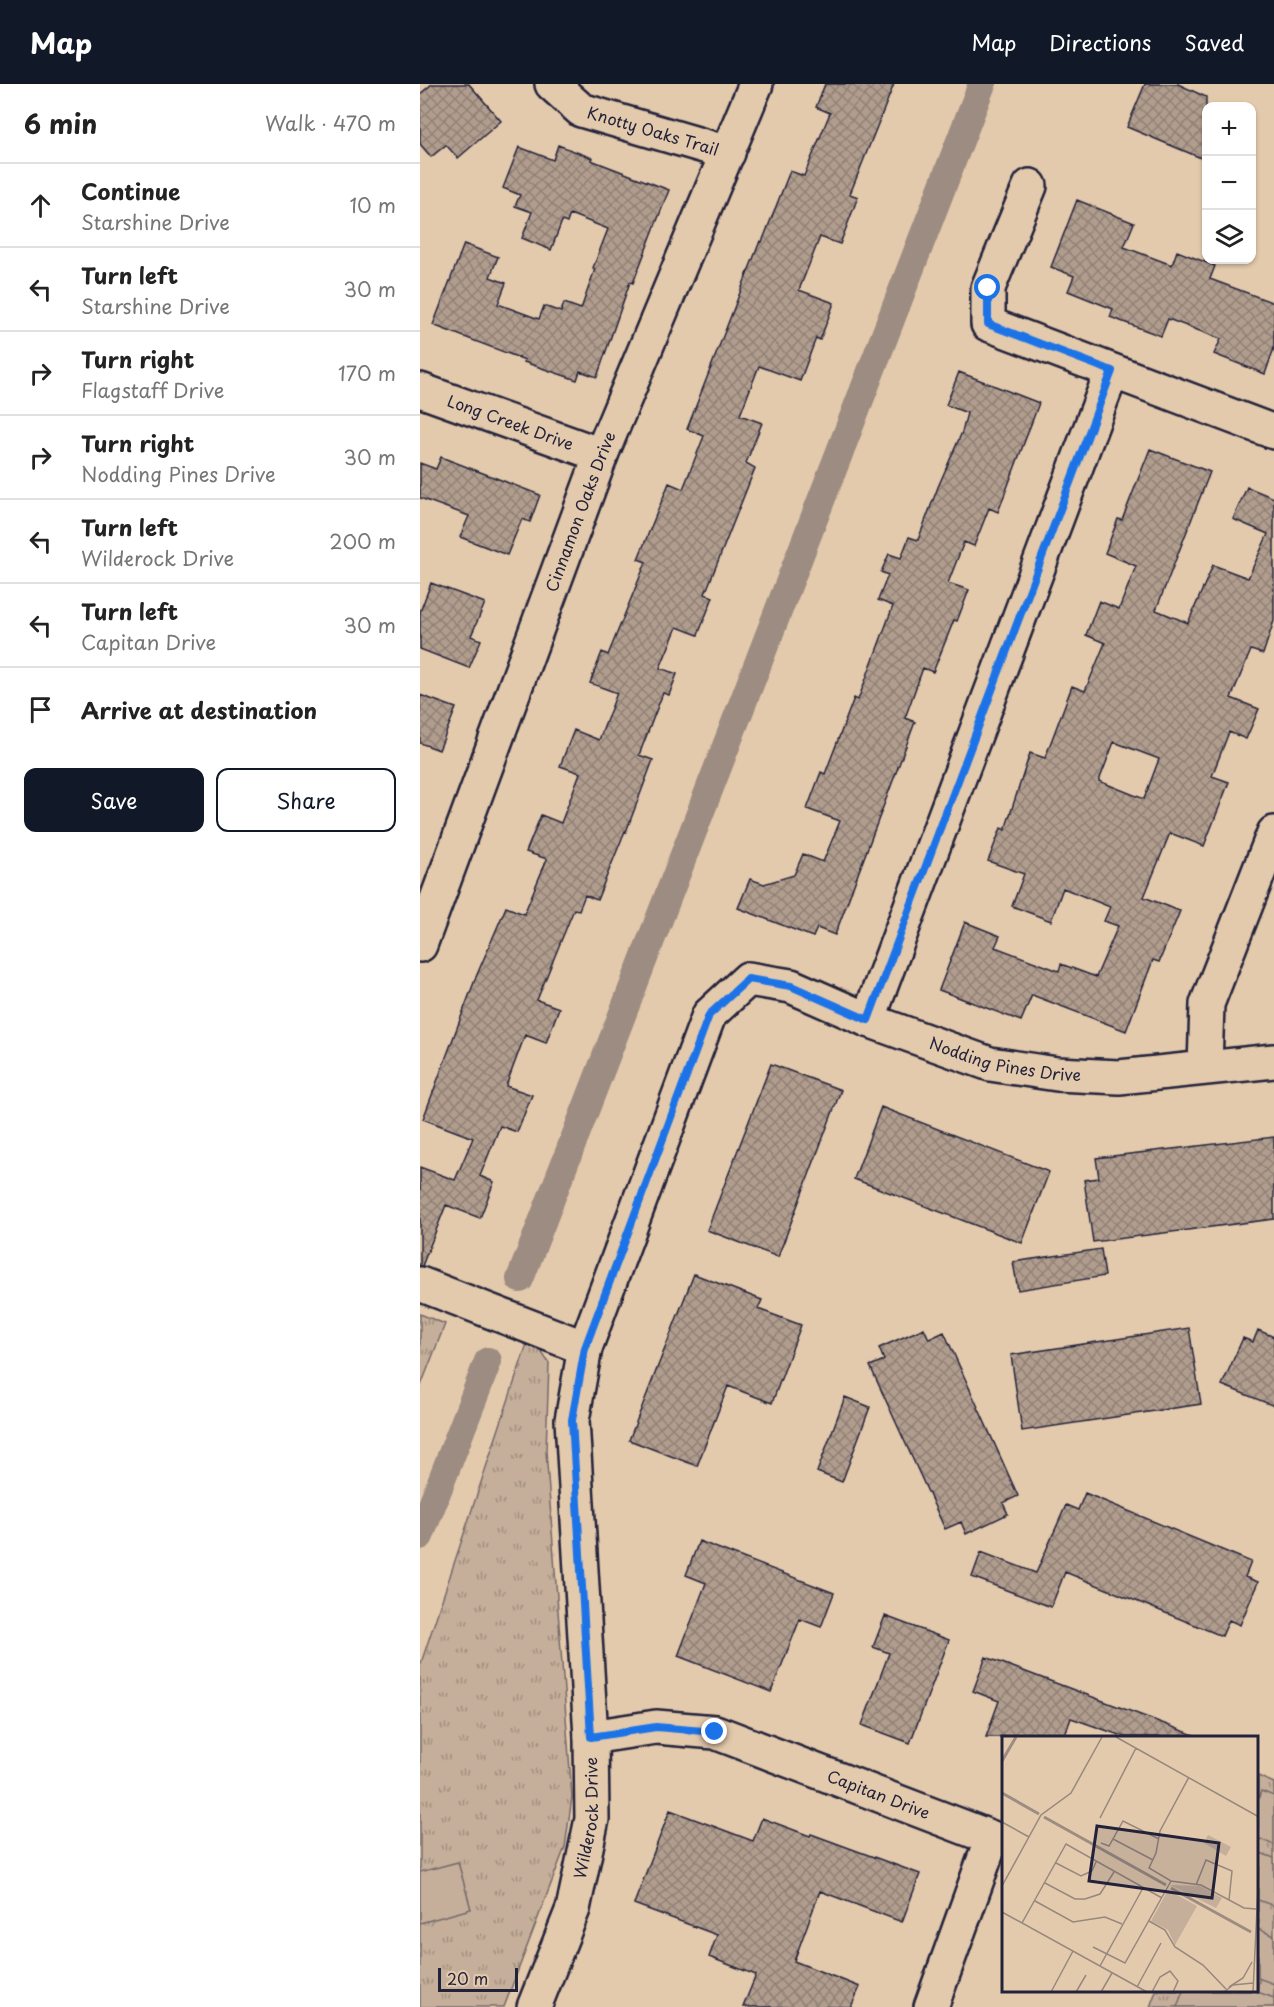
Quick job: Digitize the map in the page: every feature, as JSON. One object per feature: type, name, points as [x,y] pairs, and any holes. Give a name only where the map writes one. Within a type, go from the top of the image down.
[{"type":"street","name":"Knotty Oaks Trail","points":[[552,84],[581,110],[728,153]]},
{"type":"street","name":"Cinnamon Oaks Drive","points":[[422,935],[601,455],[756,84]]},
{"type":"street","points":[[1030,186],[988,288],[988,324],[1274,432]]},
{"type":"street","points":[[868,1020],[1112,371]]},
{"type":"street","name":"Long Creek Drive","points":[[420,390],[601,455]]},
{"type":"street","points":[[1205,1067],[1207,1004],[1274,833]]},
{"type":"street","name":"Nodding Pines Drive","points":[[748,979],[791,986],[868,1020],[990,1064],[1057,1074],[1119,1077],[1274,1062]]},
{"type":"street","name":"Wilderock Drive","points":[[534,2007],[573,1909],[592,1819],[591,1737],[572,1420],[585,1348],[709,1015],[748,979]]},
{"type":"street","points":[[420,1284],[585,1348]]},
{"type":"street","name":"Capitan Drive","points":[[591,1737],[656,1727],[715,1732],[992,1838],[931,2007]]},
{"type":"green space","points":[[420,1314],[445,1324],[420,1388]]},
{"type":"green space","points":[[527,1344],[541,1351],[549,1363],[546,1451],[572,1797],[565,1847],[504,2007],[420,2007],[420,1666]]},
{"type":"green space","points":[[1259,1776],[1274,1783],[1274,2007],[1150,2007],[1156,1992],[1259,1992]]},
{"type":"green space","points":[[1261,1791],[1274,1796],[1274,1845],[1259,1838]]},
{"type":"green space","points":[[1259,1852],[1274,1858],[1274,1906],[1259,1900]]},
{"type":"green space","points":[[458,1862],[471,1909],[420,1923],[420,1872]]},
{"type":"green space","points":[[1259,1929],[1274,1936],[1274,1984],[1259,1978]]},
{"type":"green space","points":[[1183,1992],[1258,1992],[1274,1998],[1274,2007],[1177,2007]]},
{"type":"building","points":[[432,84],[469,84],[501,121],[458,158],[446,145],[431,157],[420,144],[420,94]]},
{"type":"building","points":[[825,84],[894,84],[850,194],[858,197],[840,244],[820,237],[799,290],[834,303],[820,340],[816,338],[800,381],[759,366],[740,415],[762,423],[746,463],[755,468],[705,594],[713,597],[698,635],[677,627],[660,668],[677,674],[669,695],[663,693],[639,755],[653,760],[597,900],[585,895],[579,910],[574,909],[537,1000],[559,1008],[546,1043],[525,1035],[506,1086],[532,1095],[517,1132],[500,1126],[480,1176],[494,1182],[480,1218],[446,1205],[422,1266],[420,1266],[420,1167],[455,1180],[473,1138],[423,1119],[476,977],[506,907],[524,914],[547,859],[526,852],[541,815],[561,823],[580,773],[560,766],[574,730],[599,740],[617,693],[590,683],[602,652],[608,655],[646,562],[638,559],[669,483],[683,489],[704,436],[687,429],[760,241],[762,242],[790,171],[804,176],[830,113],[816,107]]},
{"type":"building","points":[[1145,84],[1178,84],[1206,97],[1206,102],[1202,102],[1202,158],[1127,127]]},
{"type":"building","points":[[558,145],[669,190],[633,283],[630,282],[597,377],[580,371],[577,380],[524,362],[525,360],[433,325],[464,244],[498,257],[490,277],[506,283],[498,304],[539,319],[544,306],[561,312],[564,303],[581,309],[608,229],[570,214],[567,223],[562,221],[551,250],[522,238],[532,212],[515,206],[520,195],[503,188],[519,147],[553,160]]},
{"type":"building","points":[[1077,200],[1134,223],[1124,247],[1172,265],[1177,251],[1202,261],[1202,264],[1215,266],[1210,279],[1274,303],[1274,348],[1265,374],[1214,354],[1221,339],[1168,319],[1161,336],[1110,317],[1113,309],[1068,291],[1074,276],[1051,267]]},
{"type":"building","points":[[959,372],[1039,403],[998,512],[989,508],[974,546],[964,542],[948,583],[969,590],[933,672],[923,668],[905,718],[915,722],[835,935],[817,928],[813,937],[738,908],[750,879],[764,884],[794,875],[803,854],[823,862],[840,821],[807,809],[821,772],[825,774],[854,698],[858,700],[893,606],[878,600],[888,575],[881,572],[889,554],[901,558],[909,537],[918,540],[962,432],[967,413],[946,405]]},
{"type":"building","points":[[1150,449],[1210,472],[1156,610],[1188,623],[1213,565],[1248,578],[1268,534],[1233,519],[1247,487],[1274,498],[1274,621],[1263,654],[1251,650],[1231,698],[1259,709],[1246,739],[1229,732],[1212,776],[1229,782],[1204,846],[1170,833],[1144,897],[1180,911],[1159,962],[1153,960],[1126,1031],[1032,995],[1021,1021],[939,990],[965,922],[1000,936],[995,947],[1059,971],[1061,964],[1096,977],[1118,926],[1104,921],[1110,907],[1063,888],[1051,921],[1012,906],[1024,874],[988,861],[1001,828],[1005,830],[1030,753],[1045,758],[1072,686],[1085,691],[1105,643],[1086,635],[1099,601],[1119,609],[1136,566],[1105,553],[1118,519],[1122,520]],"holes":[[[1114,742],[1159,759],[1144,799],[1099,781]]]},
{"type":"building","points":[[441,457],[540,495],[530,522],[522,519],[507,555],[460,537],[469,516],[420,498],[420,463],[436,469]]},
{"type":"building","points":[[431,583],[485,603],[471,636],[481,640],[469,668],[420,649],[420,612]]},
{"type":"building","points":[[420,695],[456,708],[439,750],[420,743]]},
{"type":"building","points":[[771,1064],[841,1090],[778,1257],[707,1230]]},
{"type":"building","points":[[881,1107],[1049,1172],[1022,1243],[854,1179]]},
{"type":"building","points":[[1274,1137],[1274,1219],[1093,1242],[1084,1180],[1099,1178],[1096,1158]]},
{"type":"building","points":[[1101,1249],[1105,1276],[1018,1290],[1013,1262]]},
{"type":"building","points":[[694,1274],[762,1300],[758,1309],[801,1325],[772,1403],[728,1386],[697,1466],[629,1440]]},
{"type":"building","points":[[924,1328],[929,1339],[944,1332],[1018,1496],[1003,1503],[1008,1514],[966,1534],[961,1522],[945,1529],[870,1366],[884,1360],[879,1348]]},
{"type":"building","points":[[1189,1328],[1201,1404],[1022,1431],[1011,1355]]},
{"type":"building","points":[[1258,1330],[1274,1337],[1274,1406],[1222,1385],[1243,1338],[1253,1342]]},
{"type":"building","points":[[845,1397],[870,1407],[842,1482],[817,1472]]},
{"type":"building","points":[[1085,1493],[1251,1562],[1245,1577],[1258,1582],[1240,1625],[1229,1620],[1222,1636],[1065,1572],[1051,1607],[972,1577],[981,1552],[1036,1573],[1066,1505],[1078,1510]]},
{"type":"building","points":[[699,1541],[834,1593],[821,1627],[800,1619],[771,1692],[678,1656],[706,1583],[686,1575]]},
{"type":"building","points":[[885,1616],[949,1640],[910,1743],[862,1725],[889,1653],[873,1647]]},
{"type":"building","points":[[986,1657],[1194,1736],[1122,1736],[1071,1718],[1064,1736],[986,1737],[999,1701],[973,1691]]},
{"type":"building","points":[[670,1810],[753,1841],[762,1818],[920,1874],[902,1922],[820,1891],[794,1961],[860,1987],[851,2007],[743,2007],[756,1975],[709,1957],[717,1935],[634,1904]]},
{"type":"waterway","points":[[520,1279],[982,84]]},
{"type":"waterway","points":[[420,1536],[488,1361]]},
{"type":"route","points":[[715,1732],[656,1727],[591,1737],[572,1420],[585,1348],[709,1015],[748,979],[791,986],[868,1020],[1112,371],[988,324],[988,288]]}]
